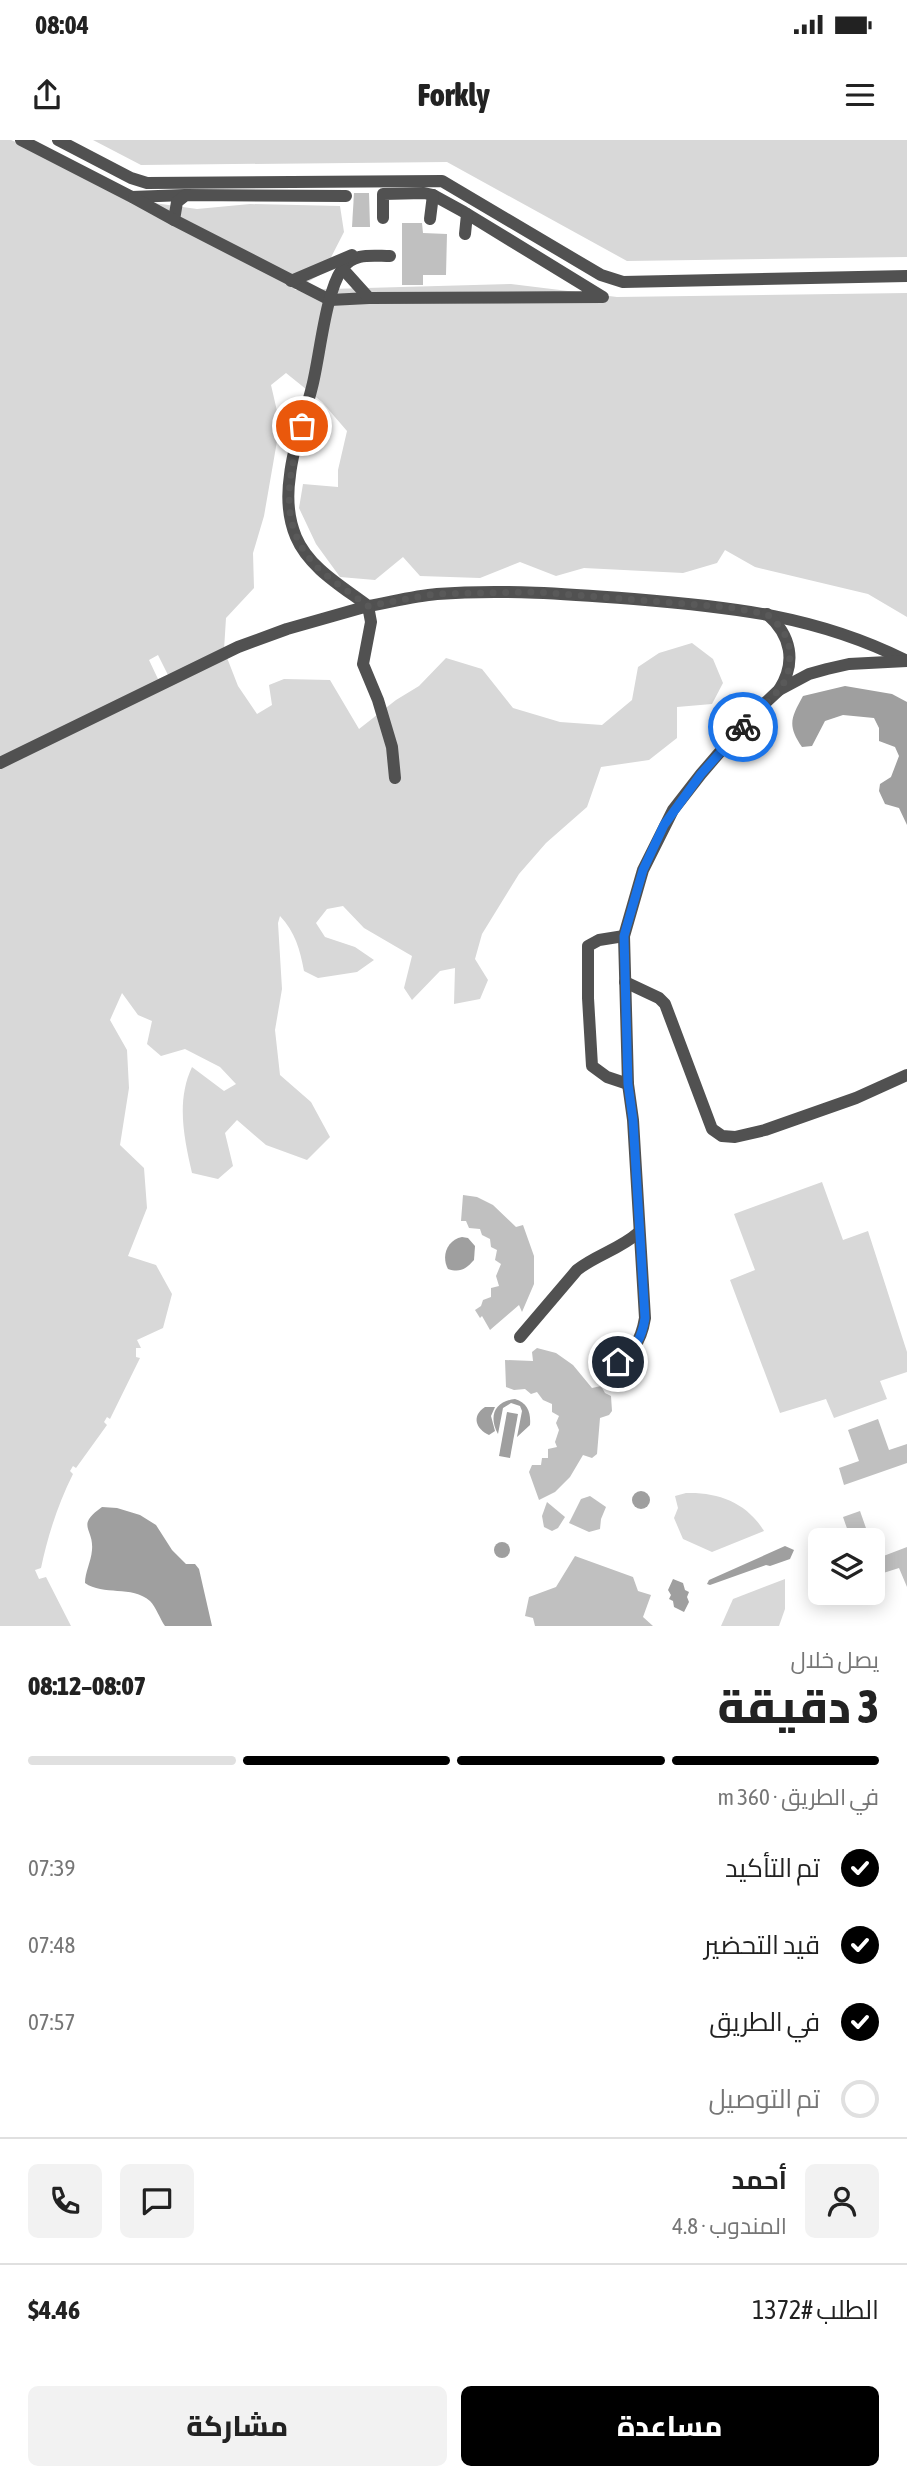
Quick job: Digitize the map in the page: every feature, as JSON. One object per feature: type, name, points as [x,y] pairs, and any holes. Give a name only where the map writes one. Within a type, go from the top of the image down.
[{"type":"street","points":[[21,140],[330,300],[603,297],[433,195],[383,194],[383,218]]},
{"type":"street","points":[[58,140],[131,178],[147,183],[442,181],[611,280],[907,276]]},
{"type":"street","points":[[174,220],[177,202],[186,195]]},
{"type":"street","points":[[430,219],[433,195]]},
{"type":"street","points":[[132,197],[346,196]]},
{"type":"street","points":[[465,234],[467,214]]},
{"type":"street","points":[[291,281],[350,255],[390,256]]},
{"type":"street","points":[[358,256],[342,268],[330,300],[313,385],[290,473],[289,510],[296,539],[307,555],[321,570],[368,606],[371,622],[363,664],[392,747],[396,778]]},
{"type":"street","points":[[342,268],[369,298]]},
{"type":"street","points":[[0,762],[238,647],[287,629],[368,606],[435,594],[536,592],[727,607],[830,629],[877,646],[907,661],[849,664],[809,674],[779,690]]},
{"type":"street","points":[[607,1371],[629,1354],[642,1332],[644,1292],[638,1233],[633,1120],[628,1084],[624,936],[643,870],[673,810],[750,717],[785,681],[790,666],[789,645],[782,629],[767,614]]},
{"type":"street","points":[[624,936],[599,940],[588,946],[588,998],[592,1066],[607,1077],[628,1084]]},
{"type":"street","points":[[625,982],[652,994],[665,1004],[712,1129],[722,1136],[735,1137],[765,1130],[856,1098],[907,1075]]},
{"type":"street","points":[[520,1337],[577,1270],[587,1262],[624,1245],[638,1233]]},
{"type":"shaded area","points":[[0,140],[11,140],[154,203],[197,209],[250,204],[340,206],[344,232],[323,273],[294,290],[511,284],[617,297],[907,293],[907,617],[868,594],[755,567],[725,550],[717,563],[683,573],[584,568],[556,576],[520,562],[480,578],[420,576],[403,557],[375,580],[340,577],[316,544],[299,508],[303,484],[338,487],[338,470],[347,431],[322,402],[286,373],[271,385],[280,424],[264,516],[253,553],[254,588],[226,618],[224,650],[238,686],[257,714],[272,705],[269,685],[284,679],[330,680],[359,729],[419,686],[446,658],[482,669],[513,708],[560,722],[602,725],[632,700],[638,667],[659,653],[692,643],[713,659],[723,683],[712,704],[677,707],[677,738],[649,760],[601,767],[587,807],[546,843],[519,874],[482,934],[475,959],[488,980],[480,999],[454,1004],[455,968],[440,971],[412,1000],[404,988],[412,956],[364,928],[343,906],[327,909],[316,923],[325,937],[355,947],[374,960],[357,972],[318,978],[304,971],[296,941],[280,916],[278,923],[282,989],[275,1030],[280,1075],[311,1102],[330,1137],[307,1160],[266,1145],[237,1120],[225,1133],[233,1166],[218,1179],[192,1173],[184,1133],[183,1106],[192,1067],[224,1091],[236,1084],[220,1067],[185,1049],[161,1056],[147,1044],[152,1021],[138,1015],[122,993],[110,1020],[127,1050],[129,1088],[120,1145],[144,1168],[147,1208],[128,1256],[156,1265],[172,1294],[163,1328],[137,1340],[141,1348],[136,1348],[136,1357],[140,1358],[110,1419],[107,1417],[104,1422],[107,1425],[76,1468],[73,1466],[70,1471],[73,1474],[54,1520],[41,1568],[35,1570],[39,1579],[46,1577],[71,1626],[0,1626]],"holes":[[[158,655],[168,675],[158,679],[149,660]]]},
{"type":"shaded area","points":[[93,140],[907,140],[907,257],[627,261],[447,162],[141,165]]},
{"type":"shaded area","points":[[845,686],[892,694],[907,702],[907,825],[899,808],[885,804],[879,791],[880,784],[891,777],[899,756],[895,747],[879,741],[879,728],[874,718],[843,715],[825,721],[812,746],[802,747],[794,733],[793,716],[803,696]]},
{"type":"shaded area","points":[[822,1182],[843,1240],[868,1231],[907,1352],[907,1372],[880,1381],[887,1399],[834,1418],[826,1399],[780,1413],[730,1280],[755,1270],[734,1214]]},
{"type":"shaded area","points":[[468,1238],[475,1246],[474,1260],[462,1269],[448,1269],[445,1259],[447,1249],[452,1241]]},
{"type":"shaded area","points":[[515,1399],[528,1409],[530,1425],[517,1437],[522,1411],[520,1406],[511,1403],[503,1408],[498,1434],[494,1421],[495,1411],[502,1403]]},
{"type":"shaded area","points":[[485,1407],[495,1407],[491,1416],[495,1431],[489,1435],[477,1422],[478,1414]]},
{"type":"shaded area","points":[[507,1412],[518,1414],[510,1458],[499,1456]]},
{"type":"shaded area","points":[[637,1491],[645,1491],[650,1500],[648,1507],[637,1509],[632,1504],[632,1496]]},
{"type":"shaded area","points":[[686,1493],[710,1495],[731,1501],[749,1513],[764,1531],[712,1552],[683,1539],[674,1518],[678,1508],[675,1496]]},
{"type":"shaded area","points":[[102,1507],[117,1508],[140,1515],[156,1525],[172,1550],[186,1564],[195,1564],[199,1569],[212,1626],[165,1626],[150,1601],[143,1596],[100,1589],[85,1583],[92,1550],[87,1523]]},
{"type":"shaded area","points":[[502,1542],[510,1550],[502,1558],[494,1550]]},
{"type":"shaded area","points":[[785,1546],[794,1550],[790,1559],[707,1584],[709,1580]]},
{"type":"shaded area","points":[[673,1579],[683,1583],[685,1590],[689,1592],[689,1602],[684,1612],[674,1607],[673,1601],[669,1599],[671,1595],[668,1590]]},
{"type":"shaded area","points":[[785,1579],[785,1609],[779,1626],[721,1626],[733,1599]]},
{"type":"building","points":[[354,193],[369,193],[370,227],[352,227]]},
{"type":"building","points":[[402,223],[422,223],[423,233],[447,234],[446,275],[423,275],[423,285],[402,285]]},
{"type":"building","points":[[463,1195],[477,1197],[493,1205],[516,1227],[523,1225],[534,1256],[534,1284],[522,1312],[519,1305],[490,1330],[475,1310],[481,1306],[483,1300],[491,1297],[491,1288],[499,1286],[496,1276],[501,1264],[495,1260],[497,1250],[491,1247],[490,1239],[482,1235],[480,1229],[469,1228],[466,1221],[461,1221]]},
{"type":"building","points":[[537,1348],[556,1353],[573,1365],[592,1388],[601,1386],[605,1393],[611,1396],[612,1411],[600,1418],[597,1454],[592,1458],[583,1455],[570,1477],[555,1492],[539,1500],[529,1472],[532,1465],[541,1465],[542,1458],[548,1458],[548,1449],[557,1447],[555,1442],[559,1430],[556,1423],[559,1416],[552,1412],[552,1404],[543,1400],[537,1392],[531,1394],[525,1389],[514,1390],[506,1387],[505,1360],[533,1361],[532,1352]]},
{"type":"building","points":[[878,1419],[889,1450],[907,1444],[907,1463],[844,1485],[839,1468],[859,1461],[848,1430]]},
{"type":"building","points":[[590,1496],[606,1507],[600,1529],[589,1532],[569,1523],[581,1499]]},
{"type":"building","points":[[547,1502],[565,1517],[558,1528],[552,1531],[544,1527],[542,1516]]},
{"type":"building","points":[[860,1511],[866,1528],[847,1528],[843,1517]]},
{"type":"building","points":[[907,1547],[907,1587],[899,1568],[885,1572],[885,1555]]},
{"type":"building","points":[[575,1556],[633,1577],[638,1591],[651,1595],[643,1617],[653,1626],[535,1626],[533,1618],[525,1616],[529,1597],[556,1587]]},
{"type":"way so far","points":[[302,426],[290,473],[288,500],[296,539],[321,570],[368,606],[435,594],[536,592],[727,607],[767,614],[786,636],[790,666],[779,690],[743,727]]},
{"type":"route","points":[[618,1362],[636,1346],[645,1318],[633,1120],[628,1084],[624,936],[643,870],[664,825],[701,774],[743,727]]}]
